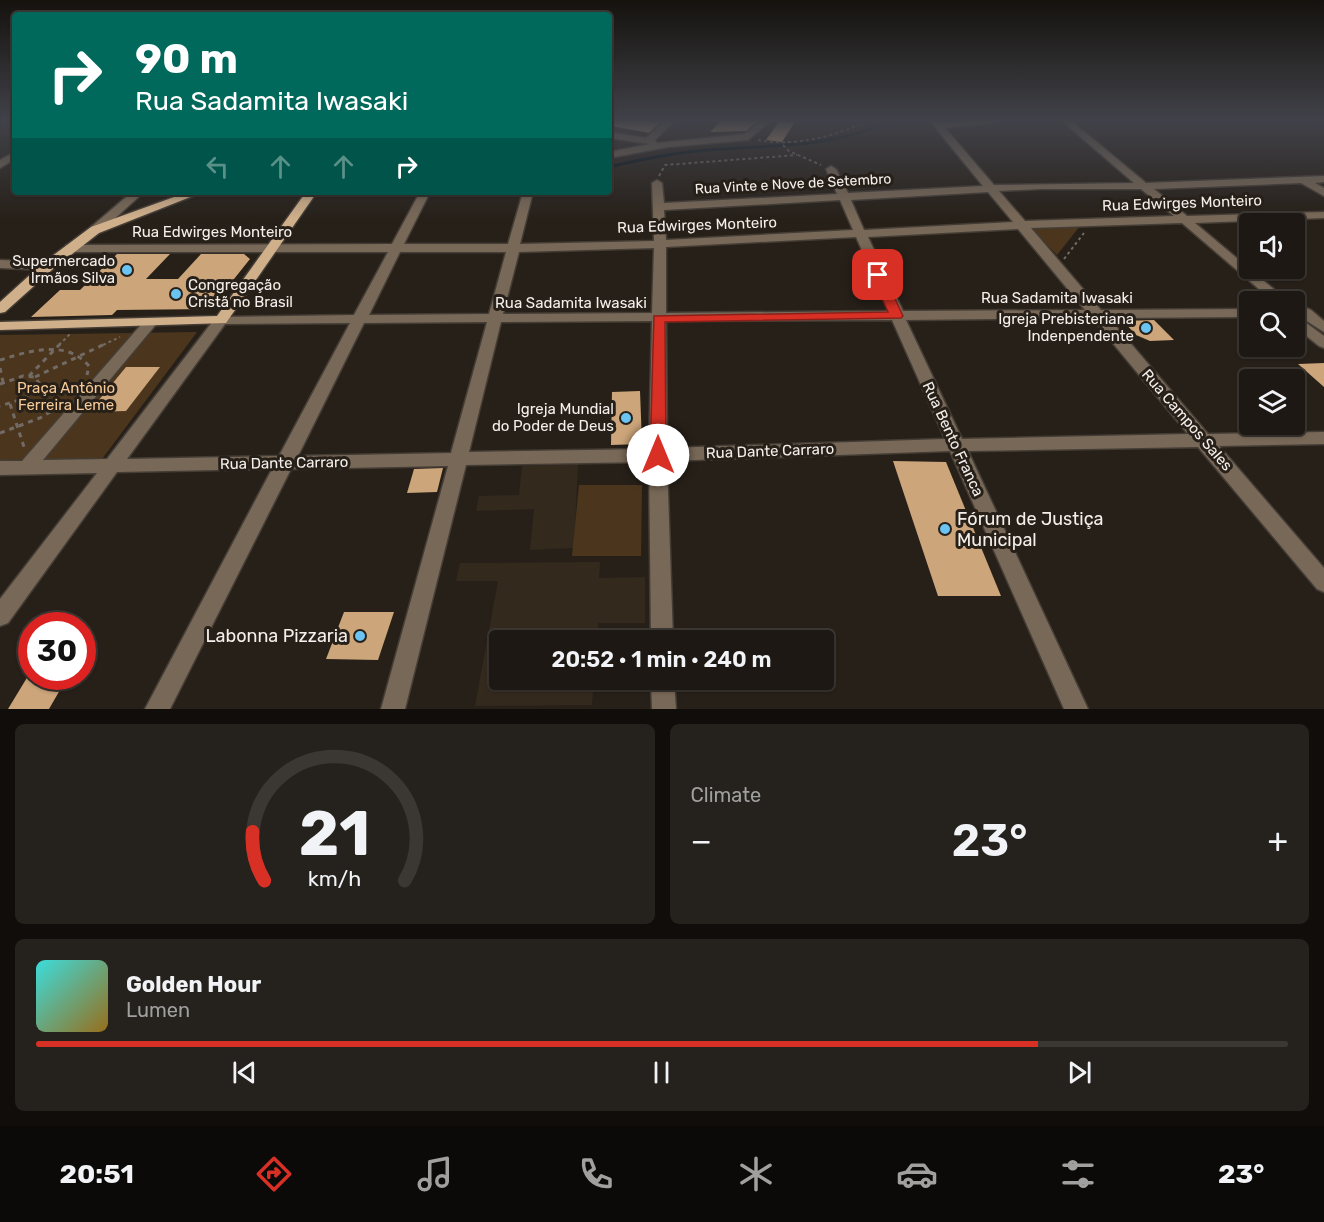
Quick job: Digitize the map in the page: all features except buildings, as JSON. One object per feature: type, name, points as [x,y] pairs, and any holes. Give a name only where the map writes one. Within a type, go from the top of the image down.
[{"type":"main road","points":[[0,309],[48,266],[95,230],[190,195]]},
{"type":"main road","points":[[221,320],[310,195]]},
{"type":"main road","name":"Rua Sadamita Iwasaki","points":[[0,326],[81,323],[149,324],[221,320]]},
{"type":"street","name":"Rua Campos Sales","points":[[961,153],[1324,583]]},
{"type":"street","points":[[1104,153],[1269,291]]},
{"type":"street","name":"Rua Bento Franca","points":[[831,169],[1076,709]]},
{"type":"street","name":"Rua Vinte e Nove de Setembro","points":[[659,207],[991,189],[1324,179]]},
{"type":"street","points":[[1304,180],[1324,193]]},
{"type":"street","points":[[657,183],[660,244],[658,455],[662,630]]},
{"type":"street","points":[[95,230],[136,195]]},
{"type":"street","points":[[157,709],[423,195]]},
{"type":"street","points":[[393,709],[527,195]]},
{"type":"street","name":"Rua Edwirges Monteiro","points":[[70,248],[514,248],[660,244],[1093,222],[1324,215]]},
{"type":"street","points":[[0,264],[48,266]]},
{"type":"street","points":[[1305,313],[1324,312]]},
{"type":"street","name":"Rua Sadamita Iwasaki","points":[[221,320],[358,321],[1239,313]]},
{"type":"street","points":[[1305,317],[1324,328]]},
{"type":"street","points":[[0,616],[221,320]]},
{"type":"street","points":[[1305,322],[1324,343]]},
{"type":"street","points":[[29,465],[88,388],[149,324]]},
{"type":"street","name":"Rua Dante Carraro","points":[[0,468],[29,465],[282,464],[956,445],[1324,438]]},
{"type":"street","points":[[663,690],[664,709]]},
{"type":"path","points":[[793,153],[831,169]]},
{"type":"path","points":[[657,183],[665,165],[797,155]]},
{"type":"path","points":[[1058,268],[1093,222]]},
{"type":"path","points":[[30,376],[81,323]]},
{"type":"path","points":[[0,368],[1,383],[30,376],[35,377],[80,354],[149,324]]},
{"type":"path","points":[[0,360],[36,351],[56,349],[80,354],[89,366],[88,388]]},
{"type":"path","points":[[0,406],[25,398],[37,388],[39,383],[35,377]]},
{"type":"path","points":[[37,388],[88,388]]},
{"type":"path","points":[[77,392],[88,388]]},
{"type":"path","points":[[0,433],[40,418],[64,403]]},
{"type":"path","points":[[10,404],[29,465]]},
{"type":"shaded area","points":[[578,464],[574,548],[530,550],[534,509],[476,511],[479,496],[519,495],[522,466]]},
{"type":"shaded area","points":[[600,562],[599,578],[645,577],[645,623],[598,623],[598,630],[489,630],[489,690],[593,690],[592,705],[475,706],[498,581],[456,581],[460,563]]},
{"type":"green space","points":[[1080,226],[1057,255],[1032,229]]},
{"type":"green space","name":"Praça Antônio Ferreira Leme","points":[[197,332],[102,459],[0,460],[0,335]]},
{"type":"green space","points":[[579,485],[642,485],[641,556],[572,556]]},
{"type":"waterway","points":[[612,166],[681,153]]},
{"type":"place","name":"Supermercado Irmãos Silva","points":[[127,270]]},
{"type":"place","name":"Congregação Cristã no Brasil","points":[[176,294]]},
{"type":"place","name":"Igreja Prebisteriana Indenpendente","points":[[1146,328]]},
{"type":"place","name":"Igreja Mundial do Poder de Deus","points":[[626,418]]},
{"type":"place","name":"Fórum de Justiça Municipal","points":[[945,529]]},
{"type":"place","name":"Labonna Pizzaria","points":[[360,636]]},
{"type":"route","points":[[658,455],[659,318],[896,316],[878,275]]}]
